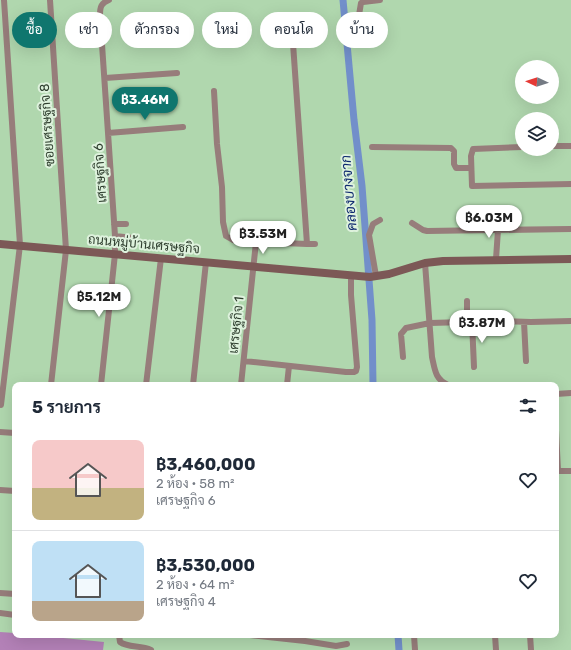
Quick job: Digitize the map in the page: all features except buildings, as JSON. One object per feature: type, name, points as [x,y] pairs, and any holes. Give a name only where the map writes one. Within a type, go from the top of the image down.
[{"type":"street","points":[[1,406],[20,246],[4,0]]},
{"type":"street","name":"ซอยเศรษฐกิจ 8","points":[[50,0],[66,250],[52,382]]},
{"type":"street","name":"เศรษฐกิจ 6","points":[[102,382],[115,236],[100,8],[104,2],[109,0]]},
{"type":"street","points":[[360,12],[361,4],[363,2],[380,0]]},
{"type":"street","points":[[293,48],[307,244]]},
{"type":"street","points":[[104,78],[177,73]]},
{"type":"street","points":[[214,91],[217,144],[222,187],[223,222],[226,236],[233,240],[315,244]]},
{"type":"street","points":[[108,133],[183,127]]},
{"type":"street","points":[[559,146],[571,146]]},
{"type":"street","points":[[372,147],[451,148],[454,151],[454,164],[456,168],[471,168]]},
{"type":"street","points":[[515,147],[474,148],[471,156],[472,186],[571,184]]},
{"type":"street","points":[[373,276],[369,235],[373,224],[380,220]]},
{"type":"street","points":[[412,223],[427,231],[571,229]]},
{"type":"street","points":[[114,224],[126,224]]},
{"type":"street","points":[[496,259],[498,230]]},
{"type":"street","points":[[115,236],[134,238]]},
{"type":"street","name":"เศรษฐกิจ 1","points":[[241,382],[256,242]]},
{"type":"street","name":"ถนนหมู่บ้านเศรษฐกิจ","points":[[0,244],[354,276],[389,274],[425,263],[443,261],[571,259]]},
{"type":"street","points":[[146,382],[161,258]]},
{"type":"street","points":[[193,382],[206,262]]},
{"type":"street","points":[[425,263],[432,356],[435,370],[441,382]]},
{"type":"street","points":[[244,361],[346,372],[356,371],[357,367],[350,295],[354,276]]},
{"type":"street","points":[[467,301],[474,367]]},
{"type":"street","points":[[403,356],[401,334],[406,328],[430,323],[571,321]]},
{"type":"street","points":[[524,322],[526,361]]},
{"type":"street","points":[[287,382],[289,366]]},
{"type":"street","points":[[559,394],[571,393]]},
{"type":"street","points":[[0,432],[12,433]]},
{"type":"street","points":[[559,471],[571,471]]},
{"type":"street","points":[[0,490],[12,491]]},
{"type":"street","points":[[0,592],[12,594]]},
{"type":"street","points":[[0,614],[12,615]]},
{"type":"street","points":[[119,638],[122,644],[133,648],[139,646],[151,650]]},
{"type":"street","points":[[283,638],[305,640],[336,646],[347,644]]},
{"type":"street","points":[[414,638],[415,650]]},
{"type":"street","points":[[495,638],[496,650]]},
{"type":"street","points":[[530,638],[531,650]]},
{"type":"shaded area","points":[[0,632],[12,633],[12,638],[63,638],[104,642],[103,650],[0,650]]},
{"type":"waterway","name":"คลองบางจาก","points":[[343,0],[354,120],[362,186],[372,320],[373,382]]},
{"type":"waterway","name":"คลองบางจาก","points":[[398,638],[399,650]]}]
